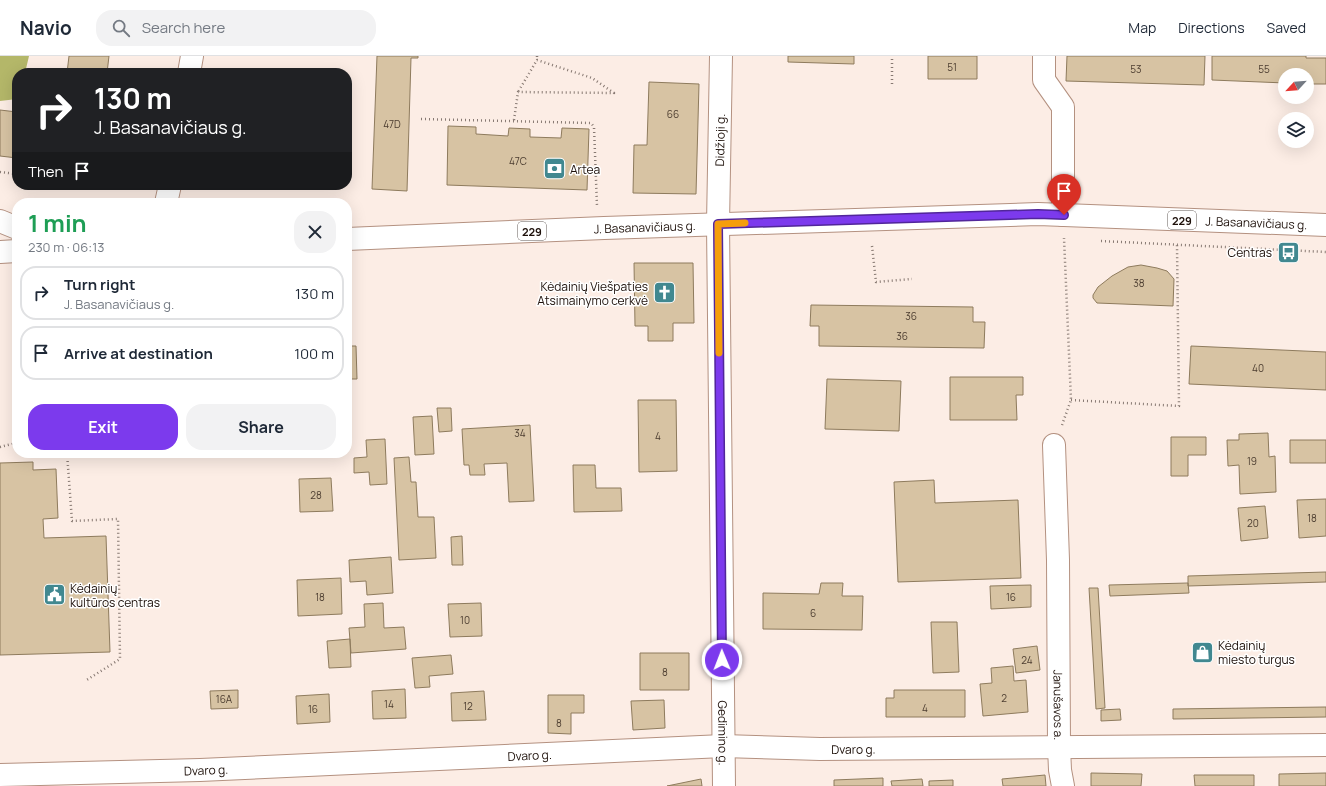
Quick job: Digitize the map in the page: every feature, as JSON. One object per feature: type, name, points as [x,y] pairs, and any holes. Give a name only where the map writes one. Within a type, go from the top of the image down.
[{"type":"street","points":[[190,68],[192,56]]},
{"type":"street","name":"Didžioji g.","points":[[718,224],[721,56]]},
{"type":"street","points":[[1044,56],[1044,80],[1063,107],[1064,215]]},
{"type":"street","name":"J. Basanavičiaus g.","points":[[352,239],[597,228],[1038,214],[1326,225]]},
{"type":"street","points":[[0,221],[12,226]]},
{"type":"street","name":"Gedimino g.","points":[[718,224],[724,786]]},
{"type":"street","points":[[0,252],[12,251]]},
{"type":"street","name":"Janušavos a.","points":[[1054,445],[1058,560],[1059,747],[1326,745]]},
{"type":"street","name":"Dvaro g.","points":[[0,775],[201,778],[723,746],[820,749],[1059,747]]},
{"type":"street","points":[[1059,747],[1060,770],[1063,786]]},
{"type":"path","points":[[514,120],[518,92],[537,60],[537,56]]},
{"type":"path","points":[[892,56],[892,84]]},
{"type":"path","points":[[518,92],[614,93],[592,78],[537,60]]},
{"type":"path","points":[[421,119],[514,120],[590,123],[594,127],[597,228]]},
{"type":"path","points":[[0,172],[12,173]]},
{"type":"path","points":[[1054,445],[1072,400],[1064,215]]},
{"type":"path","points":[[1057,239],[1071,240]]},
{"type":"path","points":[[1094,241],[1326,252]]},
{"type":"path","points":[[1072,400],[1178,406],[1177,245]]},
{"type":"path","points":[[872,246],[876,282],[912,279]]},
{"type":"path","points":[[0,447],[12,444]]},
{"type":"path","points":[[67,458],[72,521],[118,519],[120,659],[85,681]]},
{"type":"green space","points":[[0,56],[29,56],[26,68],[12,68],[12,100],[0,101]]},
{"type":"building","points":[[69,56],[109,56],[108,68],[68,68]]},
{"type":"building","points":[[377,56],[418,56],[418,58],[411,58],[407,191],[372,189]]},
{"type":"building","points":[[788,56],[854,56],[854,64],[788,62]]},
{"type":"building","points":[[928,56],[977,56],[977,79],[928,79]]},
{"type":"building","points":[[1067,56],[1205,56],[1204,85],[1066,81]]},
{"type":"building","points":[[1212,56],[1306,56],[1306,58],[1326,58],[1326,84],[1314,84],[1314,68],[1278,68],[1278,83],[1212,80]]},
{"type":"building","points":[[649,82],[699,84],[696,194],[633,193],[634,145],[647,145]]},
{"type":"building","points":[[0,110],[12,111],[12,157],[0,156]]},
{"type":"building","points":[[448,126],[476,127],[476,134],[508,136],[509,128],[530,129],[530,137],[561,138],[562,128],[589,129],[587,190],[447,185]]},
{"type":"building","name":"Kėdainių Viešpaties Atsimainymo cerkvė","points":[[634,263],[693,263],[694,323],[673,323],[673,341],[648,341],[648,326],[635,326]]},
{"type":"building","points":[[1141,265],[1167,271],[1174,279],[1173,306],[1097,303],[1093,298],[1093,295],[1098,287],[1112,276],[1128,267]]},
{"type":"building","points":[[811,305],[973,307],[973,322],[985,322],[984,348],[819,346],[819,326],[810,326]]},
{"type":"building","points":[[352,346],[356,346],[357,379],[352,379]]},
{"type":"building","points":[[1191,346],[1326,352],[1326,390],[1189,384]]},
{"type":"building","points":[[950,377],[1023,377],[1023,395],[1016,395],[1017,420],[950,420]]},
{"type":"building","points":[[827,379],[901,381],[899,431],[825,429]]},
{"type":"building","points":[[638,400],[676,400],[677,471],[639,472]]},
{"type":"building","points":[[437,408],[451,408],[452,431],[439,432]]},
{"type":"building","points":[[432,416],[434,454],[415,455],[413,417]]},
{"type":"building","points":[[530,425],[534,501],[509,502],[507,463],[484,464],[485,475],[470,475],[469,465],[464,465],[462,429]]},
{"type":"building","points":[[1268,433],[1269,457],[1275,456],[1276,492],[1240,494],[1239,465],[1228,466],[1227,440],[1239,440],[1239,434]]},
{"type":"building","points":[[1171,437],[1206,437],[1206,455],[1188,455],[1188,476],[1171,476]]},
{"type":"building","points":[[385,439],[387,484],[370,485],[369,472],[354,473],[354,458],[367,457],[366,440]]},
{"type":"building","points":[[1290,440],[1326,440],[1326,463],[1290,463]]},
{"type":"building","points":[[409,457],[411,482],[416,482],[418,517],[434,517],[436,558],[399,560],[394,458]]},
{"type":"building","name":"Kėdainių kultūros centras","points":[[33,462],[33,470],[56,469],[58,518],[43,519],[44,538],[106,536],[110,652],[0,655],[0,463]]},
{"type":"building","points":[[573,465],[595,465],[596,488],[621,488],[622,511],[574,512]]},
{"type":"building","points":[[331,478],[333,511],[300,512],[299,479]]},
{"type":"building","points":[[934,480],[935,503],[1018,500],[1021,578],[898,582],[894,482]]},
{"type":"building","points":[[1326,499],[1326,536],[1299,538],[1297,500]]},
{"type":"building","points":[[1265,506],[1268,538],[1241,541],[1238,508]]},
{"type":"building","points":[[462,536],[463,565],[452,565],[451,537]]},
{"type":"building","points":[[391,557],[393,593],[367,595],[366,581],[350,582],[349,560]]},
{"type":"building","points":[[1326,572],[1326,582],[1188,586],[1188,576]]},
{"type":"building","points":[[341,578],[342,614],[298,616],[297,580]]},
{"type":"building","points":[[821,583],[843,583],[842,596],[863,596],[862,630],[763,629],[763,593],[819,594]]},
{"type":"building","points":[[1188,583],[1189,593],[1110,596],[1109,585]]},
{"type":"building","points":[[1031,585],[1031,607],[991,609],[990,586]]},
{"type":"building","points":[[1089,588],[1098,588],[1105,708],[1096,709]]},
{"type":"building","points":[[383,603],[384,628],[404,627],[406,649],[351,653],[349,628],[365,627],[364,604]]},
{"type":"building","points":[[481,603],[482,636],[450,637],[448,604]]},
{"type":"building","points":[[931,622],[957,622],[959,672],[933,673]]},
{"type":"building","points":[[350,639],[351,667],[329,668],[327,641]]},
{"type":"building","points":[[1037,646],[1040,670],[1016,673],[1013,649]]},
{"type":"building","points":[[640,653],[689,653],[689,690],[640,690]]},
{"type":"building","points":[[451,655],[453,674],[429,676],[430,687],[415,688],[412,658]]},
{"type":"building","points":[[1013,666],[1014,681],[1026,680],[1028,712],[983,716],[980,684],[992,683],[991,668]]},
{"type":"building","points":[[405,689],[406,718],[373,719],[372,691]]},
{"type":"building","points":[[238,690],[238,708],[211,709],[210,691]]},
{"type":"building","points":[[894,690],[965,690],[965,717],[886,717],[886,698],[894,698]]},
{"type":"building","points":[[484,691],[486,720],[452,721],[451,693]]},
{"type":"building","points":[[329,694],[330,722],[297,724],[296,696]]},
{"type":"building","points":[[548,695],[584,695],[584,713],[571,713],[571,734],[548,733]]},
{"type":"building","points":[[664,700],[665,728],[633,730],[631,701]]},
{"type":"building","points":[[1326,707],[1326,717],[1173,719],[1173,709]]},
{"type":"building","points":[[1120,709],[1121,720],[1101,721],[1101,710]]},
{"type":"building","points":[[1091,773],[1142,774],[1141,786],[1091,786]]},
{"type":"building","points":[[1326,773],[1326,786],[1279,786],[1279,774]]},
{"type":"building","points":[[1045,775],[1046,786],[1003,786],[1002,779]]},
{"type":"building","points":[[1194,775],[1254,775],[1254,786],[1195,786]]},
{"type":"building","points":[[883,778],[883,786],[834,786],[834,780]]},
{"type":"building","points":[[701,779],[702,786],[667,786]]},
{"type":"building","points":[[922,779],[923,786],[892,786],[891,781]]},
{"type":"building","points":[[953,780],[953,786],[929,786],[929,781]]},
{"type":"slow traffic","points":[[719,353],[718,224],[745,223]]},
{"type":"place","name":"Artea","points":[[554,169]]},
{"type":"place","name":"Centras","points":[[1288,252]]},
{"type":"place","name":"Kėdainių Viešpaties Atsimainymo cerkvė","points":[[664,293]]},
{"type":"place","name":"Kėdainių kultūros centras","points":[[54,595]]},
{"type":"place","name":"Kėdainių miesto turgus","points":[[1202,652]]},
{"type":"route","points":[[722,660],[718,224],[1038,214],[1064,215]]}]
